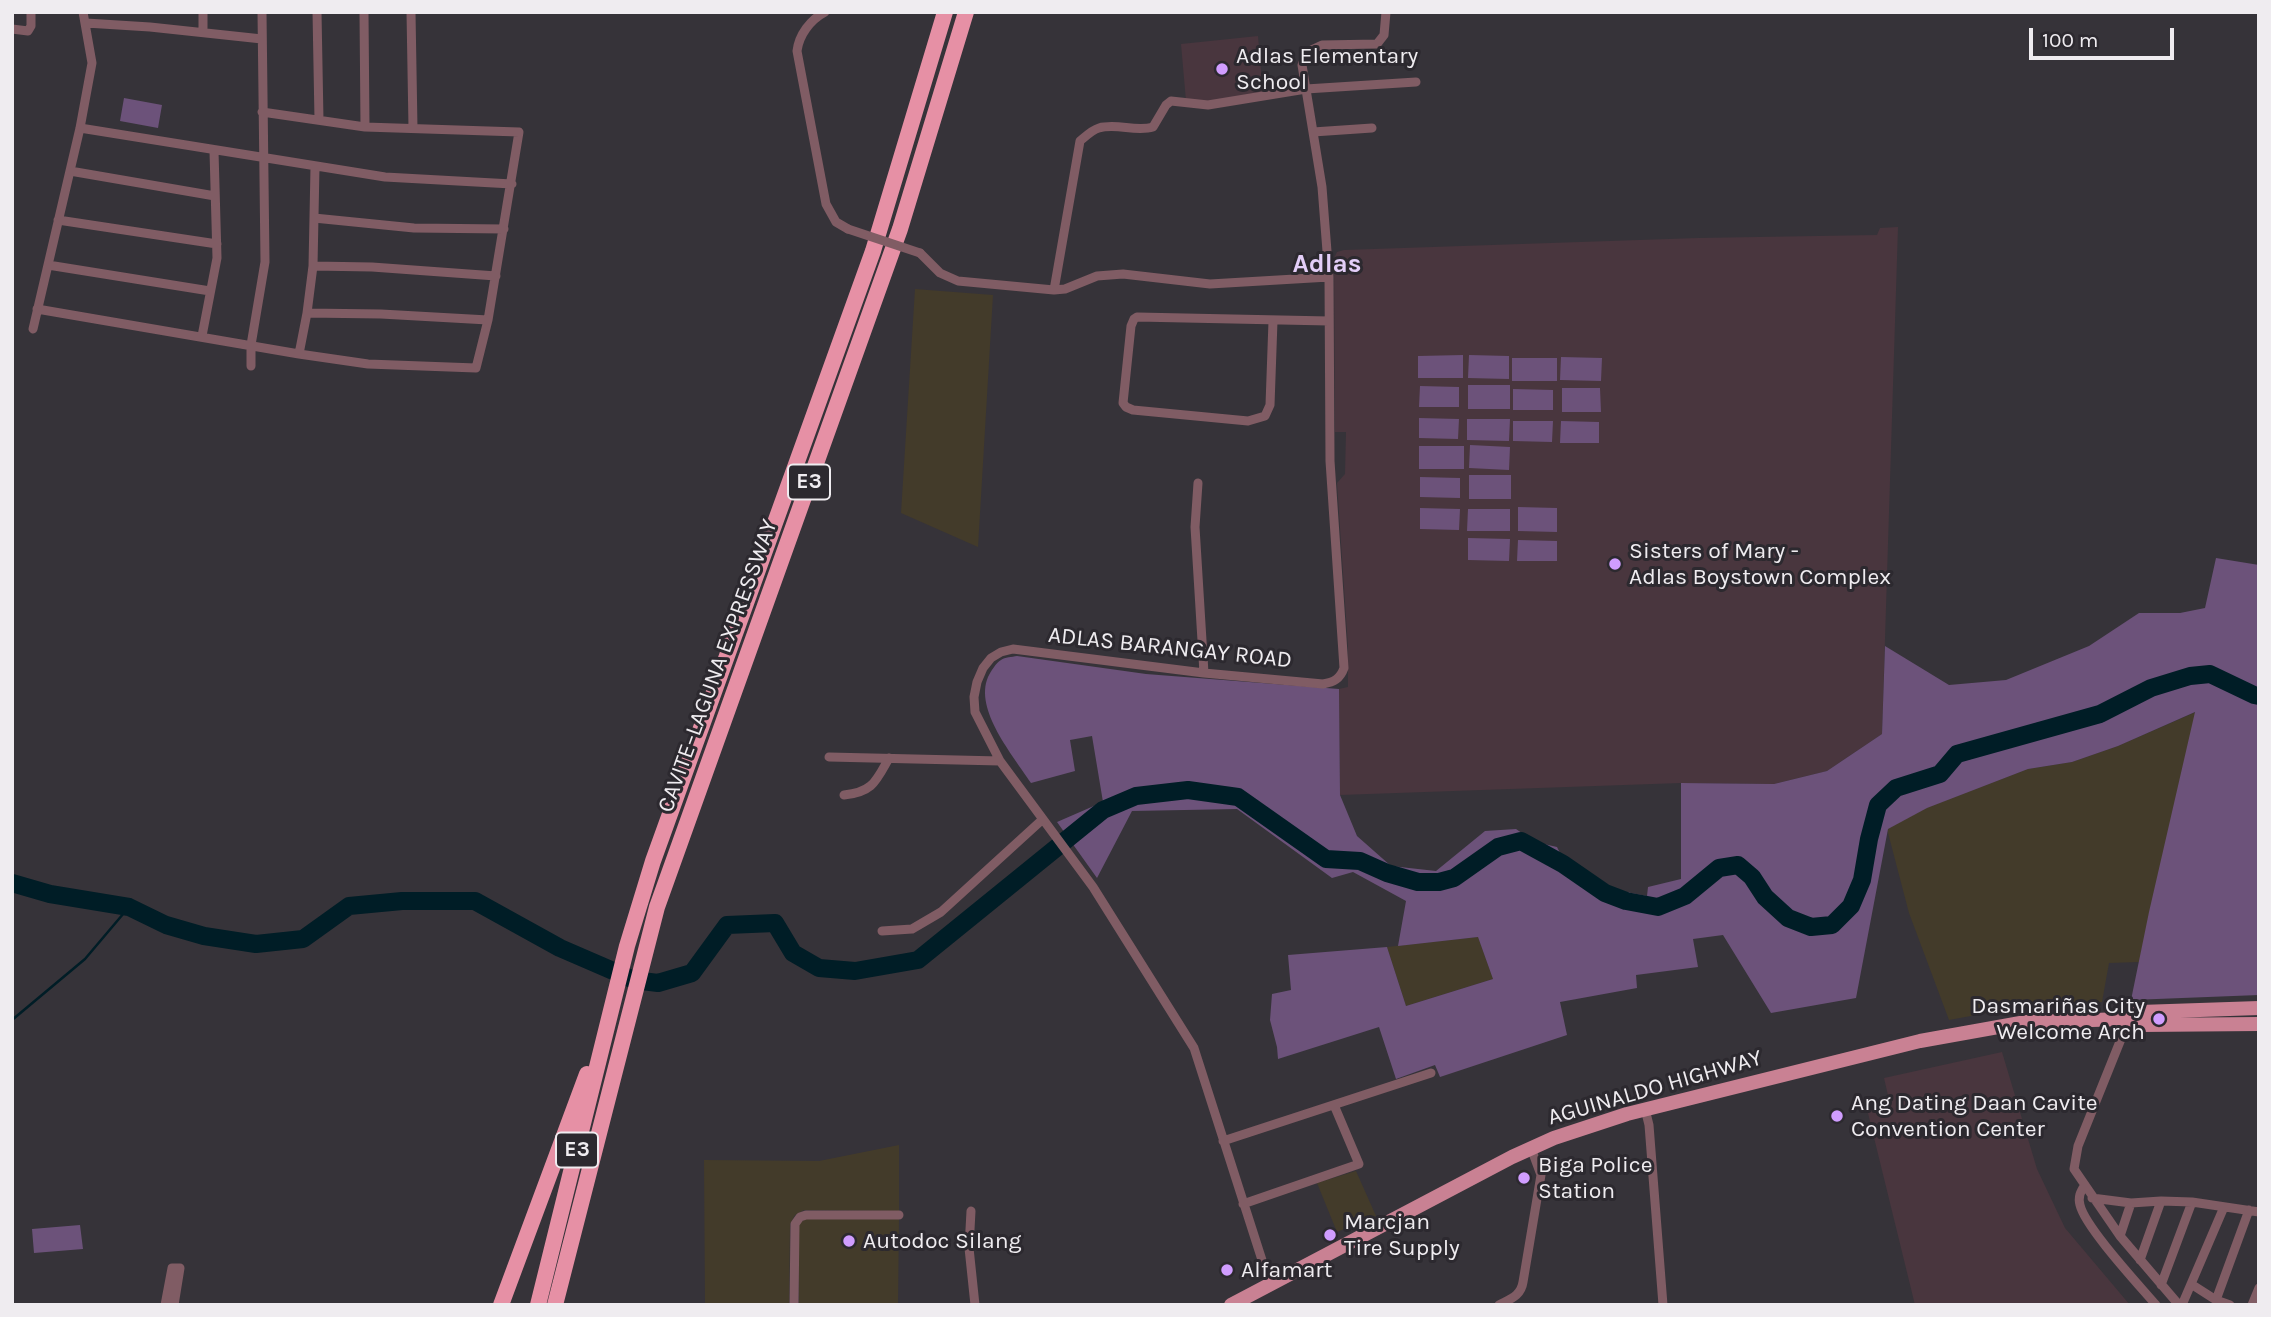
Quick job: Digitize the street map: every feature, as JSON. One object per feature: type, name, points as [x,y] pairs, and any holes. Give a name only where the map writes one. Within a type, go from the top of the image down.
[{"type":"highway","name":"CAVITE–LAGUNA EXPRESSWAY","points":[[538,1305],[615,996],[653,861],[873,251],[945,12]]},
{"type":"highway","name":"CAVITE–LAGUNA EXPRESSWAY","points":[[555,1305],[645,950],[671,864],[900,229],[967,12]]},
{"type":"highway","points":[[501,1305],[615,996]]},
{"type":"main road","name":"AGUINALDO HIGHWAY","points":[[2125,1019],[2140,1012],[2259,1009]]},
{"type":"main road","name":"AGUINALDO HIGHWAY","points":[[1231,1305],[1531,1148],[1645,1109],[1964,1032],[2059,1019],[2125,1019],[2140,1025],[2259,1024]]},
{"type":"street","points":[[12,29],[28,31],[31,26],[31,12]]},
{"type":"street","points":[[33,329],[80,128],[92,63],[83,12]]},
{"type":"street","points":[[203,12],[203,32]]},
{"type":"street","points":[[251,366],[251,345],[265,262],[262,12]]},
{"type":"street","points":[[317,12],[319,120]]},
{"type":"street","points":[[364,12],[365,127]]},
{"type":"street","points":[[411,12],[413,128]]},
{"type":"street","points":[[825,12],[817,16],[803,33],[798,40],[797,51],[826,204],[836,222],[848,229],[920,253],[940,273],[958,281],[1054,290],[1065,289],[1097,276],[1123,274],[1210,284],[1329,277]]},
{"type":"street","name":"ADLAS BARANGAY ROAD","points":[[1270,1285],[1194,1048],[1069,852],[1000,761],[975,712],[974,697],[976,682],[991,658],[1013,649],[1204,673],[1323,684],[1341,677],[1344,668],[1330,461],[1329,277],[1322,187],[1302,65],[1307,52],[1322,45],[1377,44],[1384,36],[1386,12]]},
{"type":"street","points":[[86,23],[262,39]]},
{"type":"street","points":[[1054,290],[1080,141],[1103,127],[1153,127],[1166,104],[1171,101],[1217,104],[1306,89],[1416,82]]},
{"type":"street","points":[[37,309],[369,364],[476,368],[488,320],[520,132],[365,127],[262,112]]},
{"type":"street","points":[[80,128],[385,177],[512,184]]},
{"type":"street","points":[[1313,132],[1372,128]]},
{"type":"street","points":[[202,336],[217,258],[214,151]]},
{"type":"street","points":[[299,354],[313,266],[315,167]]},
{"type":"street","points":[[70,171],[215,197]]},
{"type":"street","points":[[314,218],[414,228],[504,229]]},
{"type":"street","points":[[58,220],[217,244]]},
{"type":"street","points":[[48,265],[210,291]]},
{"type":"street","points":[[313,266],[372,267],[496,276]]},
{"type":"street","points":[[307,313],[488,320]]},
{"type":"street","points":[[1273,321],[1270,405],[1265,416],[1248,421],[1172,414],[1133,410],[1123,402],[1130,327],[1134,319],[1145,316],[1329,321]]},
{"type":"street","points":[[1198,483],[1195,527],[1204,673]]},
{"type":"street","points":[[829,757],[1000,761]]},
{"type":"street","points":[[844,795],[871,788],[889,758]]},
{"type":"street","points":[[882,931],[912,929],[941,912],[1043,819]]},
{"type":"street","points":[[2125,1019],[2121,1039],[2075,1157],[2074,1169],[2120,1236],[2180,1305],[2224,1207]]},
{"type":"street","points":[[1223,1141],[1431,1073]]},
{"type":"street","points":[[1243,1204],[1359,1164],[1334,1105]]},
{"type":"street","points":[[1645,1109],[1663,1305]]},
{"type":"street","points":[[1499,1305],[1522,1290],[1541,1175],[1531,1148]]},
{"type":"street","points":[[2085,1185],[2079,1198],[2081,1210],[2096,1233],[2156,1305]]},
{"type":"street","points":[[2092,1198],[2131,1203],[2192,1202],[2254,1211],[2216,1300]]},
{"type":"street","points":[[2140,1260],[2161,1201]]},
{"type":"street","points":[[2161,1285],[2192,1202]]},
{"type":"street","points":[[2120,1236],[2131,1203]]},
{"type":"street","points":[[971,1211],[969,1248],[975,1305]]},
{"type":"street","points":[[794,1305],[796,1220],[806,1215],[899,1215]]},
{"type":"street","points":[[165,1305],[176,1268],[174,1305]]},
{"type":"street","points":[[2191,1284],[2216,1300],[2230,1305]]},
{"type":"street","points":[[2252,1305],[2259,1288]]},
{"type":"shaded area","name":"Adlas Elementary School","points":[[1258,36],[1263,94],[1215,101],[1186,101],[1181,44]]},
{"type":"shaded area","points":[[124,98],[162,105],[158,128],[120,121]]},
{"type":"shaded area","name":"Sisters of Mary - Adlas Boystown Complex","points":[[1898,227],[1882,734],[1827,771],[1774,784],[1681,783],[1340,795],[1339,689],[1348,687],[1348,647],[1337,483],[1345,474],[1346,432],[1335,432],[1334,258],[1337,252],[1698,238],[1877,235],[1880,228]]},
{"type":"shaded area","points":[[915,289],[993,295],[978,547],[901,513]]},
{"type":"shaded area","points":[[1463,355],[1463,378],[1418,378],[1418,356]]},
{"type":"shaded area","points":[[1469,355],[1509,356],[1509,379],[1468,378]]},
{"type":"shaded area","points":[[1561,357],[1602,358],[1601,381],[1560,380]]},
{"type":"shaded area","points":[[1512,358],[1557,358],[1557,381],[1512,381]]},
{"type":"shaded area","points":[[1468,385],[1510,385],[1510,409],[1468,409]]},
{"type":"shaded area","points":[[1420,386],[1459,387],[1459,407],[1419,407]]},
{"type":"shaded area","points":[[1562,388],[1600,388],[1601,412],[1562,412]]},
{"type":"shaded area","points":[[1513,389],[1553,390],[1553,410],[1513,410]]},
{"type":"shaded area","points":[[1419,418],[1459,419],[1458,439],[1419,438]]},
{"type":"shaded area","points":[[1467,419],[1510,419],[1509,441],[1467,440]]},
{"type":"shaded area","points":[[1513,421],[1553,421],[1552,442],[1513,441]]},
{"type":"shaded area","points":[[1561,421],[1599,422],[1599,443],[1560,443]]},
{"type":"shaded area","points":[[1470,445],[1510,447],[1509,470],[1469,468]]},
{"type":"shaded area","points":[[1419,446],[1464,446],[1464,469],[1419,469]]},
{"type":"shaded area","points":[[1469,475],[1511,475],[1511,499],[1469,499]]},
{"type":"shaded area","points":[[1420,477],[1460,478],[1460,498],[1420,497]]},
{"type":"shaded area","points":[[1518,507],[1557,508],[1557,532],[1518,531]]},
{"type":"shaded area","points":[[1420,508],[1460,509],[1459,530],[1420,529]]},
{"type":"shaded area","points":[[1468,509],[1510,509],[1510,531],[1467,531]]},
{"type":"shaded area","points":[[1468,538],[1510,539],[1509,561],[1468,560]]},
{"type":"shaded area","points":[[1518,540],[1557,541],[1557,561],[1517,561]]},
{"type":"shaded area","points":[[2216,558],[2259,565],[2259,995],[2131,1000],[2195,712],[2118,746],[2072,762],[2028,769],[1927,808],[1888,829],[1856,998],[1771,1013],[1723,935],[1693,939],[1698,967],[1636,975],[1637,988],[1560,1002],[1567,1035],[1440,1077],[1435,1065],[1396,1079],[1379,1027],[1278,1059],[1270,1020],[1272,994],[1291,990],[1288,955],[1387,947],[1406,1006],[1493,979],[1478,937],[1398,946],[1406,901],[1353,872],[1332,878],[1237,809],[1132,811],[1097,878],[1057,822],[1103,802],[1092,736],[1070,740],[1075,771],[1031,783],[998,732],[986,704],[985,690],[992,670],[1003,659],[1017,656],[1146,674],[1339,689],[1340,795],[1357,836],[1391,866],[1436,871],[1485,831],[1516,829],[1535,842],[1557,847],[1563,859],[1577,864],[1616,890],[1647,896],[1648,887],[1681,879],[1681,783],[1774,784],[1827,771],[1882,734],[1885,646],[1949,685],[2006,680],[2089,646],[2139,613],[2180,613],[2205,608]]},
{"type":"shaded area","points":[[2196,712],[2139,962],[2109,963],[2102,1002],[2025,1006],[1949,1020],[1909,913],[1887,829],[1926,808],[2028,769],[2072,762],[2118,746]]},
{"type":"shaded area","points":[[1478,937],[1493,979],[1406,1006],[1387,947]]},
{"type":"shaded area","points":[[2002,1052],[2037,1169],[2065,1228],[2130,1305],[1915,1305],[1867,1109],[1890,1104],[1884,1078]]},
{"type":"shaded area","points":[[899,1145],[899,1211],[804,1210],[795,1215],[790,1224],[789,1305],[705,1305],[704,1160],[819,1161]]},
{"type":"shaded area","points":[[1356,1171],[1376,1216],[1337,1232],[1317,1183]]},
{"type":"shaded area","name":"Autodoc Silang","points":[[805,1219],[899,1219],[898,1305],[799,1305],[799,1224]]},
{"type":"shaded area","points":[[80,1225],[83,1249],[34,1253],[32,1229]]},
{"type":"waterway","points":[[12,883],[50,894],[129,907],[166,925],[204,936],[256,944],[303,939],[349,906],[402,901],[475,901],[560,948],[634,980],[658,983],[692,973],[727,925],[775,923],[793,953],[819,968],[855,971],[918,960],[1103,810],[1136,796],[1188,790],[1238,797],[1326,859],[1360,861],[1418,882],[1439,882],[1454,878],[1498,847],[1521,841],[1563,864],[1605,893],[1626,901],[1658,907],[1685,896],[1719,868],[1738,865],[1752,877],[1765,897],[1788,918],[1811,927],[1832,925],[1851,906],[1862,880],[1878,805],[1896,788],[1940,774],[1957,754],[2100,714],[2151,688],[2190,676],[2210,674],[2259,696]]},
{"type":"waterway","points":[[12,1020],[85,959],[129,907]]},
{"type":"place","name":"Adlas Elementary School","points":[[1222,69]]},
{"type":"place","name":"Sisters of Mary - Adlas Boystown Complex","points":[[1615,564]]},
{"type":"place","name":"Dasmariñas City Welcome Arch","points":[[2159,1019]]},
{"type":"place","name":"Ang Dating Daan Cavite Convention Center","points":[[1837,1116]]},
{"type":"place","name":"Biga Police Station","points":[[1524,1178]]},
{"type":"place","name":"Marcjan Tire Supply","points":[[1330,1235]]},
{"type":"place","name":"Autodoc Silang","points":[[849,1241]]},
{"type":"place","name":"Alfamart","points":[[1227,1270]]},
{"type":"district","name":"Adlas","points":[[1327,265]]}]
